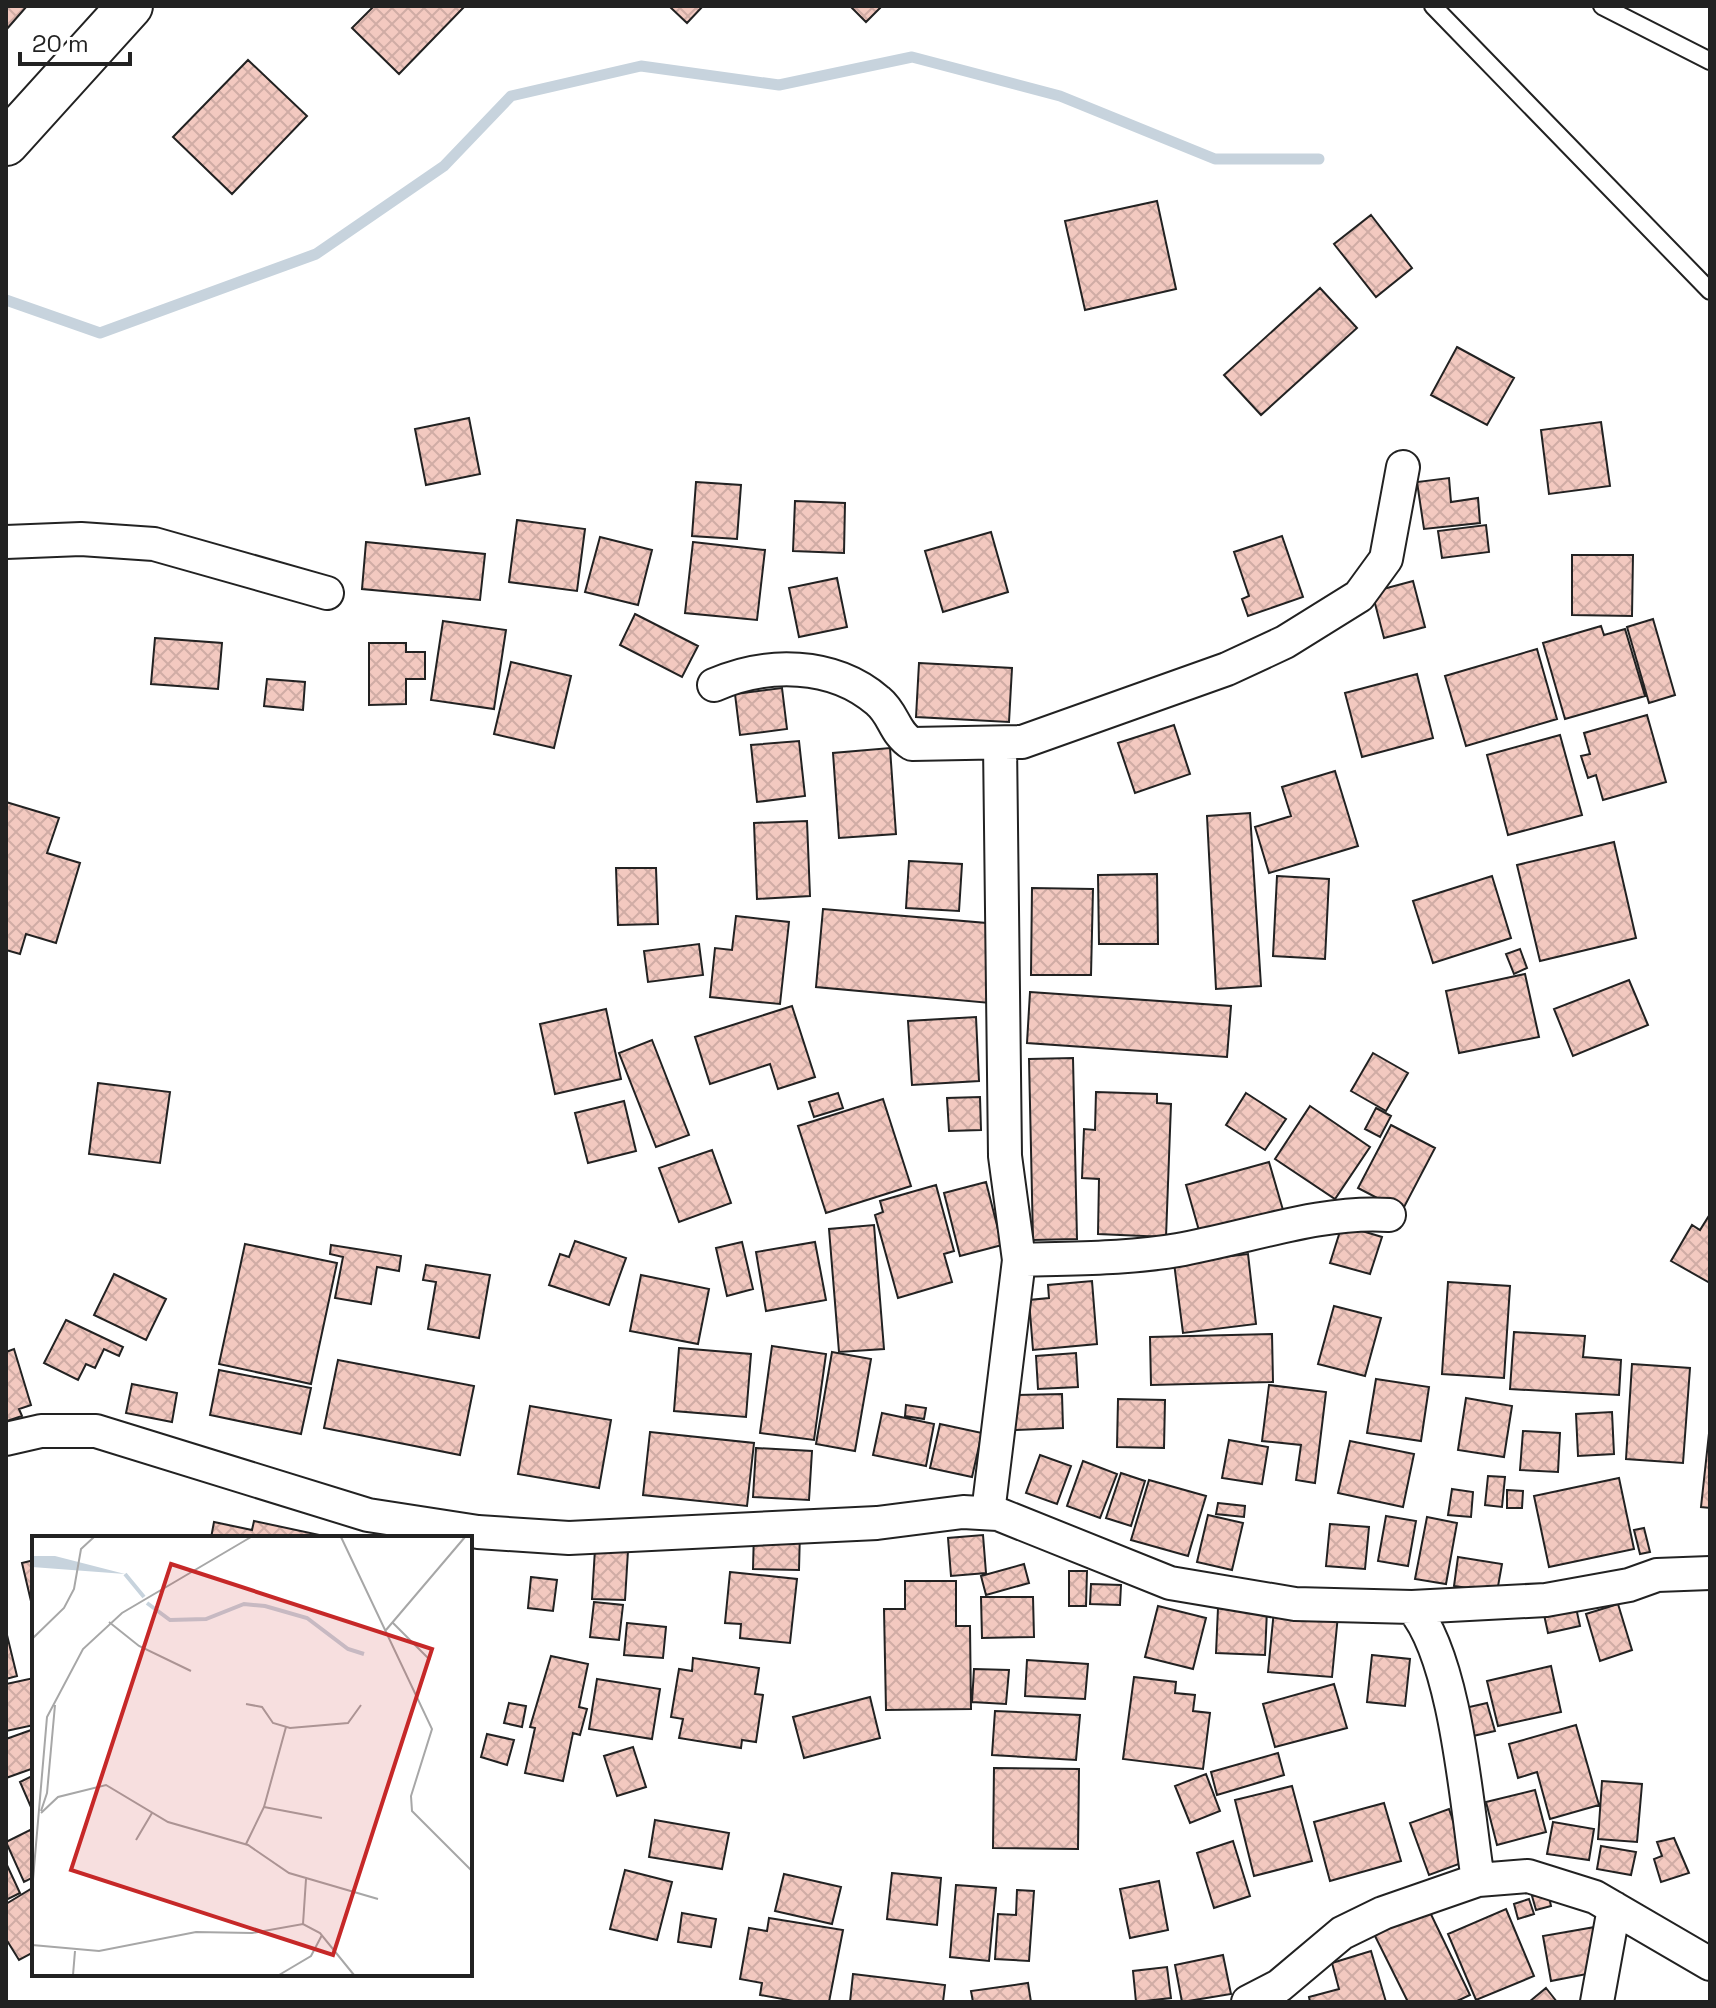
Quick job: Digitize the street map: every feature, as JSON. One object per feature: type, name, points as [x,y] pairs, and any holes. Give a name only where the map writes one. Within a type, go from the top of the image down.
[{"type":"main road","points":[[6,143],[130,6]]},
{"type":"street","points":[[714,685],[766,671],[815,670],[857,686],[881,703],[901,738],[912,744],[1000,744],[1036,737],[1227,669],[1285,642],[1359,596],[1386,559],[1403,467]]},
{"type":"street","points":[[6,542],[81,539],[154,544],[327,593]]},
{"type":"street","points":[[988,1513],[1019,1260],[1005,1156],[1000,744]]},
{"type":"street","points":[[1019,1260],[1175,1251],[1334,1216],[1389,1215]]},
{"type":"street","points":[[6,1439],[41,1431],[96,1431],[365,1526],[569,1538],[877,1523],[963,1512],[988,1513],[1019,1520],[1170,1583],[1295,1604],[1412,1607],[1546,1600],[1629,1585],[1657,1575],[1710,1573]]},
{"type":"street","points":[[1412,1607],[1430,1635],[1448,1699],[1478,1880]]},
{"type":"street","points":[[1248,2002],[1279,1986],[1342,1933],[1383,1913],[1478,1880],[1528,1876],[1595,1897],[1710,1964]]},
{"type":"street","points":[[1597,2002],[1614,1908]]},
{"type":"lane","points":[[1433,6],[1710,291]]},
{"type":"lane","points":[[1602,6],[1710,61]]},
{"type":"building","points":[[6,6],[27,6],[6,30]]},
{"type":"building","points":[[374,6],[465,6],[399,74],[352,28]]},
{"type":"building","points":[[669,6],[703,6],[687,23]]},
{"type":"building","points":[[850,6],[882,6],[866,22]]},
{"type":"building","points":[[248,60],[307,116],[232,194],[173,137]]},
{"type":"building","points":[[1157,201],[1176,289],[1085,310],[1065,221]]},
{"type":"building","points":[[1371,215],[1412,268],[1376,297],[1334,244]]},
{"type":"building","points":[[1320,288],[1357,328],[1261,415],[1224,375]]},
{"type":"building","points":[[1457,347],[1514,378],[1487,425],[1431,395]]},
{"type":"building","points":[[469,418],[480,474],[426,485],[415,429]]},
{"type":"building","points":[[1601,422],[1610,486],[1549,494],[1541,430]]},
{"type":"building","points":[[1449,478],[1451,502],[1478,498],[1480,523],[1424,529],[1417,482]]},
{"type":"building","points":[[696,482],[741,485],[737,539],[692,536]]},
{"type":"building","points":[[795,501],[845,503],[844,553],[793,551]]},
{"type":"building","points":[[517,520],[585,529],[577,591],[509,582]]},
{"type":"building","points":[[1486,525],[1489,552],[1442,558],[1438,531]]},
{"type":"building","points":[[991,532],[1008,592],[943,612],[925,551]]},
{"type":"building","points":[[1282,536],[1303,597],[1248,616],[1242,599],[1249,596],[1234,552]]},
{"type":"building","points":[[600,537],[652,550],[638,605],[585,592]]},
{"type":"building","points":[[366,542],[485,554],[480,600],[362,589]]},
{"type":"building","points":[[693,542],[765,550],[757,620],[685,613]]},
{"type":"building","points":[[1572,555],[1633,555],[1632,616],[1572,615]]},
{"type":"building","points":[[837,578],[847,627],[799,637],[789,588]]},
{"type":"building","points":[[1413,581],[1425,627],[1384,638],[1372,592]]},
{"type":"building","points":[[635,614],[698,646],[682,677],[620,645]]},
{"type":"building","points":[[1653,619],[1675,695],[1649,703],[1627,627]]},
{"type":"building","points":[[443,621],[506,630],[494,709],[431,700]]},
{"type":"building","points":[[1601,626],[1604,635],[1625,629],[1645,696],[1565,719],[1543,643]]},
{"type":"building","points":[[155,638],[222,643],[218,689],[151,684]]},
{"type":"building","points":[[369,643],[406,643],[406,652],[425,652],[425,679],[406,679],[406,704],[369,705]]},
{"type":"building","points":[[1537,649],[1557,719],[1466,746],[1445,676]]},
{"type":"building","points":[[511,662],[571,676],[554,748],[494,734]]},
{"type":"building","points":[[919,663],[1012,668],[1009,722],[916,717]]},
{"type":"building","points":[[1417,674],[1433,738],[1362,757],[1345,693]]},
{"type":"building","points":[[267,679],[305,682],[303,710],[264,706]]},
{"type":"building","points":[[782,688],[787,729],[740,735],[735,694]]},
{"type":"building","points":[[1647,715],[1666,782],[1603,800],[1596,775],[1588,778],[1581,756],[1590,754],[1584,733]]},
{"type":"building","points":[[1174,725],[1190,774],[1135,793],[1118,743]]},
{"type":"building","points":[[1560,735],[1582,815],[1508,835],[1487,755]]},
{"type":"building","points":[[799,741],[805,796],[757,802],[751,745]]},
{"type":"building","points":[[890,748],[896,834],[839,838],[833,753]]},
{"type":"building","points":[[1335,771],[1358,846],[1269,873],[1255,827],[1291,816],[1282,787]]},
{"type":"building","points":[[6,802],[59,818],[47,853],[80,863],[56,943],[26,934],[20,954],[6,950]]},
{"type":"building","points":[[1250,813],[1261,986],[1216,989],[1207,816]]},
{"type":"building","points":[[807,821],[810,896],[757,899],[754,823]]},
{"type":"building","points":[[1614,842],[1636,938],[1540,961],[1517,865]]},
{"type":"building","points":[[909,861],[962,864],[959,911],[906,908]]},
{"type":"building","points":[[616,868],[656,868],[658,924],[618,925]]},
{"type":"building","points":[[1157,874],[1158,944],[1099,944],[1098,875]]},
{"type":"building","points":[[1277,876],[1329,879],[1325,959],[1273,956]]},
{"type":"building","points":[[1492,876],[1511,938],[1433,963],[1413,901]]},
{"type":"building","points":[[1032,888],[1093,889],[1091,975],[1031,975]]},
{"type":"building","points":[[823,909],[998,924],[990,1003],[816,987]]},
{"type":"building","points":[[736,916],[789,922],[780,1004],[710,997],[715,948],[732,950]]},
{"type":"building","points":[[699,944],[703,975],[648,982],[644,951]]},
{"type":"building","points":[[1520,949],[1527,968],[1514,974],[1506,954]]},
{"type":"building","points":[[1525,974],[1539,1037],[1459,1053],[1446,991]]},
{"type":"building","points":[[1629,980],[1648,1025],[1573,1056],[1554,1009]]},
{"type":"building","points":[[1030,992],[1231,1006],[1227,1057],[1027,1043]]},
{"type":"building","points":[[792,1006],[815,1077],[778,1089],[770,1064],[710,1084],[695,1037]]},
{"type":"building","points":[[606,1009],[621,1079],[555,1094],[540,1024]]},
{"type":"building","points":[[976,1017],[979,1081],[912,1085],[908,1021]]},
{"type":"building","points":[[652,1040],[689,1135],[656,1147],[619,1053]]},
{"type":"building","points":[[1373,1053],[1408,1073],[1386,1111],[1351,1091]]},
{"type":"building","points":[[1073,1058],[1077,1239],[1033,1240],[1029,1059]]},
{"type":"building","points":[[98,1083],[170,1092],[160,1163],[89,1154]]},
{"type":"building","points":[[1096,1092],[1157,1094],[1157,1103],[1171,1104],[1166,1237],[1098,1234],[1099,1179],[1082,1178],[1084,1129],[1095,1130]]},
{"type":"building","points":[[838,1093],[843,1108],[814,1117],[809,1102]]},
{"type":"building","points":[[1246,1093],[1286,1119],[1265,1150],[1226,1125]]},
{"type":"building","points":[[980,1097],[981,1130],[949,1131],[947,1098]]},
{"type":"building","points":[[883,1099],[911,1186],[826,1213],[798,1126]]},
{"type":"building","points":[[624,1101],[636,1151],[588,1163],[575,1113]]},
{"type":"building","points":[[1310,1106],[1370,1147],[1335,1199],[1275,1159]]},
{"type":"building","points":[[1376,1108],[1391,1116],[1380,1137],[1365,1129]]},
{"type":"building","points":[[1391,1125],[1435,1148],[1402,1211],[1358,1188]]},
{"type":"building","points":[[712,1150],[731,1203],[679,1222],[659,1168]]},
{"type":"building","points":[[1269,1162],[1283,1210],[1200,1234],[1186,1185]]},
{"type":"building","points":[[986,1182],[1002,1245],[960,1256],[944,1193]]},
{"type":"building","points":[[936,1185],[954,1251],[944,1254],[952,1282],[898,1298],[875,1215],[883,1212],[880,1201]]},
{"type":"building","points":[[1710,1214],[1710,1283],[1671,1261],[1692,1225],[1700,1230]]},
{"type":"building","points":[[874,1225],[884,1349],[839,1352],[829,1229]]},
{"type":"building","points":[[1342,1225],[1382,1237],[1370,1274],[1330,1263]]},
{"type":"building","points":[[575,1241],[626,1258],[609,1305],[549,1285],[560,1254],[569,1257]]},
{"type":"building","points":[[742,1242],[753,1289],[727,1296],[716,1248]]},
{"type":"building","points":[[815,1242],[826,1300],[766,1311],[756,1252]]},
{"type":"building","points":[[245,1244],[337,1263],[311,1384],[219,1364]]},
{"type":"building","points":[[331,1245],[401,1256],[399,1271],[377,1267],[371,1304],[335,1298],[343,1257],[330,1254]]},
{"type":"building","points":[[1248,1254],[1256,1324],[1183,1333],[1174,1263]]},
{"type":"building","points":[[426,1265],[490,1275],[479,1338],[428,1329],[436,1282],[423,1280]]},
{"type":"building","points":[[114,1274],[166,1299],[146,1340],[94,1315]]},
{"type":"building","points":[[641,1275],[709,1289],[698,1344],[630,1331]]},
{"type":"building","points":[[1092,1281],[1097,1344],[1033,1350],[1029,1300],[1049,1298],[1048,1285]]},
{"type":"building","points":[[1448,1282],[1510,1286],[1504,1378],[1442,1374]]},
{"type":"building","points":[[1334,1306],[1381,1318],[1365,1376],[1318,1364]]},
{"type":"building","points":[[66,1320],[123,1347],[119,1356],[104,1349],[95,1368],[86,1364],[78,1380],[44,1363]]},
{"type":"building","points":[[1514,1332],[1585,1336],[1583,1357],[1621,1360],[1619,1395],[1510,1389]]},
{"type":"building","points":[[1272,1334],[1273,1382],[1151,1385],[1150,1337]]},
{"type":"building","points":[[772,1346],[826,1354],[814,1440],[760,1433]]},
{"type":"building","points":[[679,1348],[751,1354],[746,1417],[674,1411]]},
{"type":"building","points":[[14,1349],[31,1405],[19,1409],[22,1416],[7,1421],[6,1352]]},
{"type":"building","points":[[832,1352],[871,1359],[855,1451],[816,1444]]},
{"type":"building","points":[[1076,1353],[1078,1387],[1038,1389],[1036,1356]]},
{"type":"building","points":[[338,1360],[474,1386],[460,1455],[324,1428]]},
{"type":"building","points":[[1632,1364],[1690,1368],[1683,1463],[1626,1459]]},
{"type":"building","points":[[219,1370],[311,1388],[301,1434],[210,1415]]},
{"type":"building","points":[[1376,1379],[1429,1387],[1421,1441],[1367,1433]]},
{"type":"building","points":[[132,1384],[177,1393],[172,1422],[126,1413]]},
{"type":"building","points":[[1269,1385],[1326,1392],[1315,1483],[1296,1480],[1301,1445],[1262,1441]]},
{"type":"building","points":[[1062,1394],[1063,1428],[1015,1430],[1014,1395]]},
{"type":"building","points":[[1466,1398],[1512,1406],[1504,1457],[1458,1450]]},
{"type":"building","points":[[1118,1399],[1165,1400],[1164,1448],[1117,1447]]},
{"type":"building","points":[[906,1405],[926,1408],[924,1419],[905,1416]]},
{"type":"building","points":[[530,1406],[611,1420],[599,1488],[518,1474]]},
{"type":"building","points":[[1612,1412],[1614,1454],[1578,1456],[1576,1414]]},
{"type":"building","points":[[882,1413],[934,1424],[926,1466],[873,1455]]},
{"type":"building","points":[[940,1424],[982,1433],[972,1477],[930,1468]]},
{"type":"building","points":[[1710,1424],[1710,1508],[1701,1507]]},
{"type":"building","points":[[1523,1431],[1560,1433],[1558,1472],[1520,1470]]},
{"type":"building","points":[[650,1432],[754,1443],[747,1506],[643,1495]]},
{"type":"building","points":[[1229,1440],[1268,1447],[1262,1484],[1222,1478]]},
{"type":"building","points":[[1350,1441],[1414,1454],[1403,1507],[1338,1493]]},
{"type":"building","points":[[756,1448],[812,1451],[809,1500],[753,1497]]},
{"type":"building","points":[[1040,1455],[1071,1466],[1057,1504],[1026,1493]]},
{"type":"building","points":[[1083,1461],[1117,1474],[1100,1518],[1067,1506]]},
{"type":"building","points":[[1121,1473],[1145,1481],[1131,1526],[1106,1518]]},
{"type":"building","points":[[1488,1476],[1505,1477],[1502,1507],[1485,1505]]},
{"type":"building","points":[[1619,1478],[1634,1549],[1549,1567],[1534,1496]]},
{"type":"building","points":[[1149,1480],[1206,1496],[1188,1556],[1131,1540]]},
{"type":"building","points":[[1452,1489],[1473,1492],[1471,1517],[1448,1515]]},
{"type":"building","points":[[1507,1490],[1523,1491],[1522,1508],[1507,1508]]},
{"type":"building","points":[[1218,1503],[1245,1506],[1244,1517],[1216,1514]]},
{"type":"building","points":[[1208,1515],[1243,1523],[1232,1570],[1197,1562]]},
{"type":"building","points":[[1386,1516],[1416,1521],[1408,1566],[1378,1561]]},
{"type":"building","points":[[1427,1517],[1457,1523],[1446,1584],[1415,1579]]},
{"type":"building","points":[[254,1521],[324,1536],[211,1536],[214,1522],[252,1530]]},
{"type":"building","points":[[1330,1524],[1369,1527],[1365,1569],[1326,1566]]},
{"type":"building","points":[[1644,1528],[1650,1552],[1640,1554],[1634,1530]]},
{"type":"building","points":[[754,1530],[800,1531],[799,1570],[753,1569]]},
{"type":"building","points":[[983,1535],[986,1573],[951,1576],[948,1538]]},
{"type":"building","points":[[595,1549],[628,1551],[625,1600],[592,1599]]},
{"type":"building","points":[[1458,1557],[1502,1564],[1497,1592],[1454,1586]]},
{"type":"building","points":[[32,1560],[32,1606],[22,1563]]},
{"type":"building","points":[[1024,1564],[1029,1583],[986,1595],[981,1576]]},
{"type":"building","points":[[1069,1571],[1087,1571],[1086,1606],[1069,1606]]},
{"type":"building","points":[[730,1572],[797,1579],[790,1643],[740,1638],[741,1624],[725,1623]]},
{"type":"building","points":[[531,1577],[557,1580],[553,1611],[528,1608]]},
{"type":"building","points":[[905,1581],[956,1581],[956,1626],[970,1626],[971,1709],[886,1710],[884,1609],[905,1609]]},
{"type":"building","points":[[1091,1584],[1121,1585],[1120,1605],[1090,1604]]},
{"type":"building","points":[[981,1597],[1033,1597],[1034,1637],[982,1638]]},
{"type":"building","points":[[594,1602],[623,1605],[619,1640],[590,1637]]},
{"type":"building","points":[[1575,1603],[1580,1626],[1548,1633],[1543,1610]]},
{"type":"building","points":[[1618,1604],[1632,1650],[1600,1661],[1586,1614]]},
{"type":"building","points":[[1158,1606],[1206,1618],[1193,1669],[1145,1657]]},
{"type":"building","points":[[1218,1608],[1267,1610],[1265,1655],[1216,1653]]},
{"type":"building","points":[[1274,1610],[1338,1615],[1332,1677],[1268,1672]]},
{"type":"building","points":[[627,1623],[666,1627],[663,1658],[624,1655]]},
{"type":"building","points":[[6,1631],[17,1676],[6,1679]]},
{"type":"building","points":[[1372,1655],[1410,1659],[1405,1706],[1367,1702]]},
{"type":"building","points":[[551,1656],[588,1664],[579,1707],[587,1709],[580,1735],[573,1733],[563,1781],[525,1773],[535,1728],[530,1727]]},
{"type":"building","points":[[693,1658],[759,1668],[755,1694],[763,1695],[756,1742],[742,1740],[741,1748],[679,1738],[683,1719],[671,1717],[679,1669],[692,1671]]},
{"type":"building","points":[[1027,1660],[1088,1664],[1085,1699],[1025,1696]]},
{"type":"building","points":[[1551,1666],[1561,1712],[1498,1726],[1487,1681]]},
{"type":"building","points":[[974,1669],[1009,1670],[1006,1704],[972,1702]]},
{"type":"building","points":[[1134,1677],[1176,1682],[1175,1693],[1195,1695],[1193,1711],[1210,1713],[1203,1769],[1123,1759]]},
{"type":"building","points":[[32,1678],[32,1725],[6,1731],[6,1684]]},
{"type":"building","points":[[597,1679],[660,1689],[652,1739],[589,1729]]},
{"type":"building","points":[[1334,1684],[1347,1728],[1275,1747],[1263,1704]]},
{"type":"building","points":[[870,1697],[880,1738],[804,1758],[793,1717]]},
{"type":"building","points":[[509,1703],[526,1706],[522,1727],[504,1723]]},
{"type":"building","points":[[1487,1703],[1495,1731],[1473,1736],[1465,1708]]},
{"type":"building","points":[[995,1711],[1080,1715],[1076,1760],[992,1755]]},
{"type":"building","points":[[1576,1725],[1599,1805],[1550,1819],[1537,1772],[1518,1778],[1509,1744]]},
{"type":"building","points":[[32,1730],[32,1769],[6,1778],[6,1739]]},
{"type":"building","points":[[487,1734],[514,1740],[507,1765],[481,1757]]},
{"type":"building","points":[[633,1747],[646,1787],[617,1796],[604,1756]]},
{"type":"building","points":[[1278,1753],[1284,1775],[1217,1795],[1211,1772]]},
{"type":"building","points":[[994,1768],[1079,1769],[1078,1849],[993,1848]]},
{"type":"building","points":[[1206,1774],[1220,1811],[1190,1823],[1175,1786]]},
{"type":"building","points":[[32,1776],[32,1809],[20,1782]]},
{"type":"building","points":[[1602,1781],[1642,1784],[1637,1842],[1598,1839]]},
{"type":"building","points":[[1292,1786],[1312,1861],[1254,1876],[1235,1800]]},
{"type":"building","points":[[1535,1790],[1546,1832],[1497,1845],[1486,1802]]},
{"type":"building","points":[[1384,1803],[1401,1861],[1330,1881],[1314,1822]]},
{"type":"building","points":[[1449,1809],[1467,1861],[1429,1875],[1410,1823]]},
{"type":"building","points":[[655,1820],[729,1833],[722,1869],[649,1857]]},
{"type":"building","points":[[1553,1822],[1594,1829],[1589,1860],[1547,1854]]},
{"type":"building","points":[[30,1830],[32,1878],[24,1882],[6,1842]]},
{"type":"building","points":[[1674,1838],[1689,1873],[1661,1882],[1654,1859],[1662,1856],[1657,1842]]},
{"type":"building","points":[[1233,1841],[1250,1896],[1214,1908],[1197,1853]]},
{"type":"building","points":[[1601,1846],[1636,1852],[1631,1875],[1597,1869]]},
{"type":"building","points":[[6,1863],[20,1893],[6,1900]]},
{"type":"building","points":[[625,1870],[672,1882],[657,1940],[610,1929]]},
{"type":"building","points":[[892,1873],[941,1878],[937,1925],[887,1919]]},
{"type":"building","points":[[784,1874],[841,1887],[832,1924],[775,1911]]},
{"type":"building","points":[[1159,1881],[1168,1930],[1130,1938],[1120,1889]]},
{"type":"building","points":[[956,1885],[996,1888],[989,1961],[950,1957]]},
{"type":"building","points":[[32,1888],[32,1953],[19,1960],[6,1939],[6,1904]]},
{"type":"building","points":[[1017,1890],[1034,1891],[1029,1961],[995,1959],[998,1914],[1016,1915]]},
{"type":"building","points":[[1548,1892],[1551,1906],[1536,1910],[1532,1896]]},
{"type":"building","points":[[1529,1899],[1534,1914],[1518,1919],[1514,1904]]},
{"type":"building","points":[[1426,1904],[1470,1995],[1455,2002],[1408,2002],[1372,1930]]},
{"type":"building","points":[[1506,1909],[1534,1976],[1476,2000],[1448,1934]]},
{"type":"building","points":[[682,1913],[716,1919],[711,1947],[678,1942]]},
{"type":"building","points":[[769,1918],[843,1930],[829,2002],[799,2002],[760,1995],[762,1983],[740,1979],[749,1928],[767,1931]]},
{"type":"building","points":[[1595,1927],[1602,1971],[1551,1981],[1543,1936]]},
{"type":"building","points":[[1371,1951],[1386,2002],[1310,2002],[1309,1997],[1339,1989],[1332,1963]]},
{"type":"building","points":[[1223,1955],[1231,1994],[1182,2002],[1175,1965]]},
{"type":"building","points":[[1167,1967],[1171,1998],[1136,2002],[1133,1971]]},
{"type":"building","points":[[853,1974],[945,1985],[943,2002],[850,2002]]},
{"type":"building","points":[[1028,1983],[1031,2002],[973,2002],[971,1991]]},
{"type":"building","points":[[1546,1988],[1557,2002],[1529,2002]]},
{"type":"waterway","points":[[6,300],[100,333],[316,254],[444,166],[511,96],[641,66],[779,85],[912,57],[1060,96],[1215,159],[1319,159]]}]
